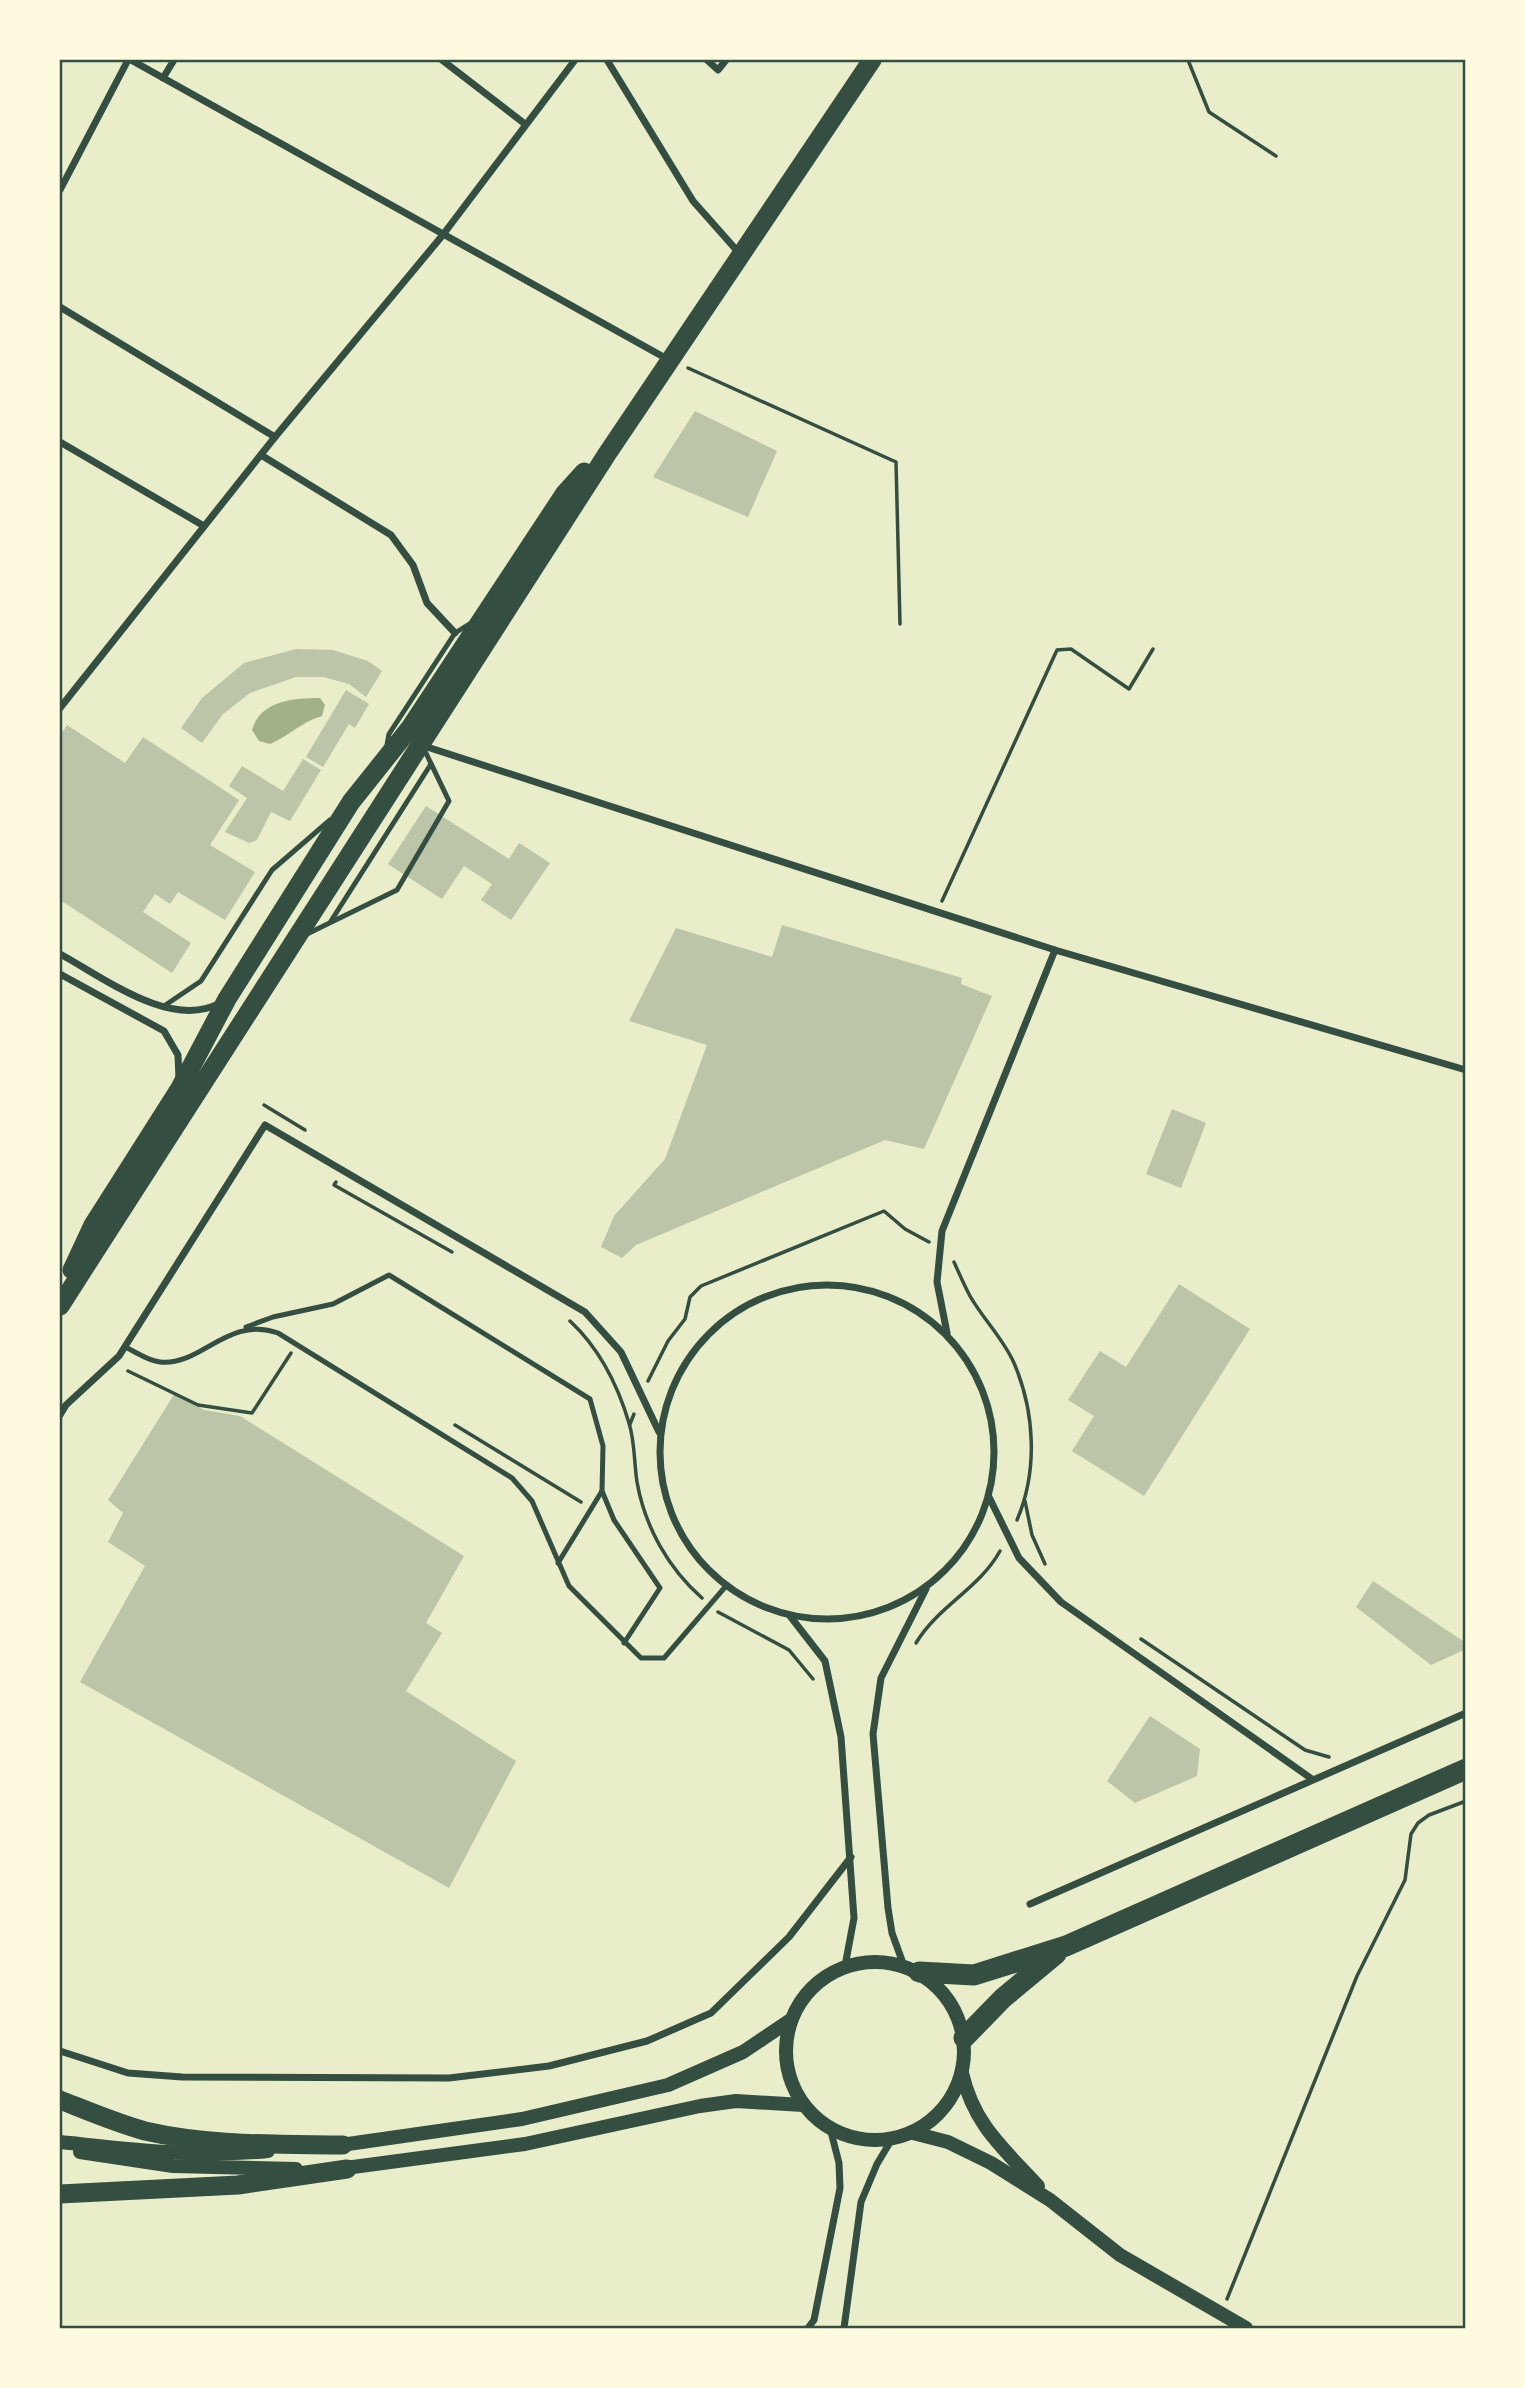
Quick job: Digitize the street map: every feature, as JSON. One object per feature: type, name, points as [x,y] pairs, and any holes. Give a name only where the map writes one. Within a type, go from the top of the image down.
[{"type":"highway","points":[[60,1306],[607,454],[872,60]]},
{"type":"highway","points":[[60,1299],[93,1225],[180,1088],[227,999],[351,802],[410,728],[565,493],[580,475],[607,454]]},
{"type":"highway","points":[[912,1969],[974,1975],[1066,1946],[1465,1769]]},
{"type":"highway","points":[[964,2038],[1003,1998],[1066,1946]]},
{"type":"highway","points":[[60,2100],[110,2120],[178,2137],[226,2142],[343,2145]]},
{"type":"highway","points":[[60,2194],[238,2185],[347,2169]]},
{"type":"main road","points":[[962,2073],[952,2097],[936,2116],[913,2133],[892,2139],[861,2139],[830,2128],[803,2105],[788,2077],[784,2049],[789,2021],[802,1997],[811,1987],[821,1978],[845,1966],[873,1961],[912,1969],[941,1990],[956,2012],[964,2038],[962,2073],[968,2102],[981,2122],[1050,2200]]},
{"type":"main road","points":[[60,2144],[217,2155],[343,2145],[522,2119],[668,2085],[743,2052],[789,2021]]},
{"type":"main road","points":[[60,2144],[110,2158],[173,2166],[237,2170],[347,2169],[525,2144],[700,2106],[736,2101],[803,2105]]},
{"type":"main road","points":[[913,2133],[969,2151],[1050,2200],[1120,2255],[1246,2329]]},
{"type":"street","points":[[60,190],[129,60],[442,236],[670,360]]},
{"type":"street","points":[[163,78],[174,60]]},
{"type":"street","points":[[442,60],[525,124]]},
{"type":"street","points":[[60,708],[275,437],[442,236],[575,60]]},
{"type":"street","points":[[607,60],[693,201],[740,255]]},
{"type":"street","points":[[707,60],[719,70],[726,60]]},
{"type":"street","points":[[60,307],[275,437]]},
{"type":"street","points":[[60,442],[204,526]]},
{"type":"street","points":[[261,455],[391,535],[413,565],[428,604],[455,633]]},
{"type":"street","points":[[422,745],[1055,950],[1465,1070]]},
{"type":"street","points":[[947,1334],[937,1282],[942,1231],[961,1177],[1055,950]]},
{"type":"street","points":[[60,954],[162,1008],[193,1013],[208,1010],[227,999]]},
{"type":"street","points":[[60,974],[164,1031],[178,1055],[180,1088]]},
{"type":"street","points":[[60,1416],[66,1405],[125,1347],[265,1125],[584,1312],[621,1352],[659,1433]]},
{"type":"street","points":[[912,1969],[892,1933],[873,1734],[881,1678],[927,1588],[966,1548],[989,1497],[996,1454],[990,1410],[974,1369],[947,1334],[903,1302],[852,1286],[798,1287],[747,1304],[704,1337],[674,1381],[659,1433],[663,1490],[686,1544],[726,1587],[756,1605],[790,1616],[837,1620],[884,1610],[927,1588]]},
{"type":"street","points":[[989,1497],[1019,1558],[1061,1602],[1312,1779]]},
{"type":"street","points":[[790,1616],[825,1661],[841,1737],[854,1918],[845,1966]]},
{"type":"street","points":[[1030,1905],[1465,1713]]},
{"type":"street","points":[[60,2051],[128,2073],[182,2077],[449,2078],[549,2066],[647,2041],[711,2013],[789,1937],[851,1857]]},
{"type":"street","points":[[808,2329],[814,2320],[839,2207],[839,2163],[830,2128]]},
{"type":"street","points":[[844,2329],[861,2202],[877,2164],[892,2139]]},
{"type":"lane","points":[[383,763],[389,734],[455,633],[485,613]]},
{"type":"lane","points":[[296,940],[397,890],[449,801],[422,745]]},
{"type":"lane","points":[[330,923],[431,764]]},
{"type":"lane","points":[[162,1008],[201,981],[272,870],[351,802]]},
{"type":"lane","points":[[125,1347],[152,1361],[169,1362],[273,1317],[334,1304],[389,1275],[590,1399],[603,1446],[602,1491],[614,1520],[660,1588],[624,1643]]},
{"type":"lane","points":[[234,1333],[248,1329],[270,1331],[297,1345],[512,1478],[532,1501],[569,1586],[641,1658],[664,1658],[726,1587]]},
{"type":"lane","points":[[558,1563],[602,1491]]},
{"type":"path","points":[[1188,60],[1209,112],[1276,156]]},
{"type":"path","points":[[670,360],[895,462],[900,624]]},
{"type":"path","points":[[936,912],[1057,650],[1071,649],[1129,689],[1153,649]]},
{"type":"path","points":[[815,1681],[789,1650],[709,1605],[679,1576],[652,1532],[645,1513],[630,1424],[668,1340],[685,1318],[690,1297],[701,1286],[884,1211],[905,1229],[940,1248],[952,1258],[971,1297],[1014,1362],[1032,1440],[1025,1500],[1032,1535],[1051,1572]]},
{"type":"path","points":[[128,1371],[198,1405],[252,1413],[297,1345]]},
{"type":"path","points":[[444,1418],[580,1504],[586,1495]]},
{"type":"path","points":[[912,1650],[939,1613],[979,1581],[1008,1537],[1025,1500]]},
{"type":"path","points":[[1134,1634],[1305,1750],[1337,1757]]},
{"type":"path","points":[[1220,2315],[1357,1976],[1405,1880],[1411,1833],[1418,1823],[1429,1815],[1465,1801]]},
{"type":"shaded area","points":[[320,698],[325,705],[322,716],[270,744],[259,741],[252,730],[256,720],[270,707],[289,700]]},
{"type":"building","points":[[695,411],[777,451],[748,517],[653,477]]},
{"type":"building","points":[[296,649],[333,650],[368,661],[382,671],[366,697],[349,684],[323,677],[296,677],[250,693],[223,714],[202,743],[181,728],[202,698],[244,663]]},
{"type":"building","points":[[346,690],[369,704],[355,728],[349,724],[323,767],[306,757]]},
{"type":"building","points":[[67,725],[125,763],[143,737],[239,800],[210,845],[255,872],[225,920],[178,892],[170,904],[155,894],[143,912],[191,943],[172,973],[60,900],[60,736]]},
{"type":"building","points":[[303,759],[321,770],[290,821],[271,812],[257,840],[249,843],[225,832],[247,798],[229,786],[242,766],[283,791]]},
{"type":"building","points":[[426,806],[509,859],[519,843],[550,863],[511,920],[481,900],[492,884],[464,866],[442,899],[388,864]]},
{"type":"building","points":[[782,925],[962,978],[961,984],[992,996],[924,1149],[885,1140],[636,1245],[622,1258],[601,1247],[614,1216],[665,1159],[707,1045],[629,1021],[676,928],[772,957]]},
{"type":"building","points":[[1172,1109],[1206,1123],[1181,1188],[1146,1174]]},
{"type":"building","points":[[1179,1284],[1250,1329],[1144,1496],[1072,1451],[1094,1416],[1068,1400],[1100,1351],[1126,1367]]},
{"type":"building","points":[[175,1393],[204,1410],[240,1416],[464,1556],[426,1623],[442,1633],[406,1691],[516,1761],[449,1888],[80,1682],[145,1566],[108,1542],[123,1513],[108,1500]]},
{"type":"building","points":[[1373,1581],[1466,1643],[1466,1649],[1431,1665],[1356,1607]]},
{"type":"building","points":[[1150,1716],[1200,1749],[1197,1776],[1135,1803],[1107,1781]]}]
